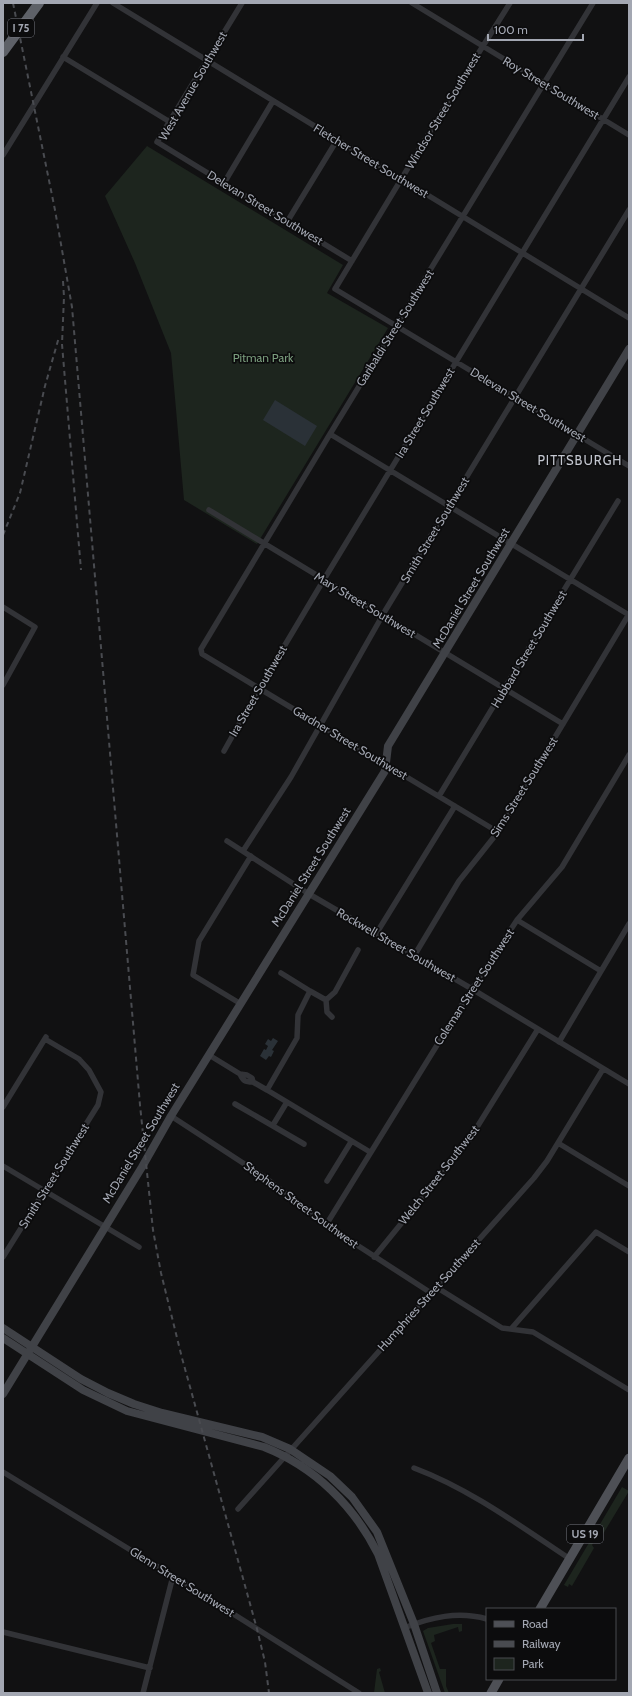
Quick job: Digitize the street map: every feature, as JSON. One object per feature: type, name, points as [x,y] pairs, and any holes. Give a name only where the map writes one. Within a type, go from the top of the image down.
[{"type":"highway","name":"I 75","points":[[3,52],[39,3]]},
{"type":"main road","name":"US 19","points":[[541,1608],[629,1458]]},
{"type":"main road","points":[[491,1693],[498,1680]]},
{"type":"street","points":[[3,155],[97,3]]},
{"type":"street","name":"Fletcher Street Southwest","points":[[113,3],[629,318]]},
{"type":"street","name":"West Avenue Southwest","points":[[184,159],[157,142],[242,3]]},
{"type":"street","name":"Roy Street Southwest","points":[[412,3],[422,5],[483,46],[629,135]]},
{"type":"street","name":"Windsor Street Southwest","points":[[352,261],[510,3]]},
{"type":"street","name":"Garibaldi Street Southwest","points":[[202,654],[201,649],[264,543],[593,3]]},
{"type":"street","points":[[63,57],[170,122]]},
{"type":"street","name":"Ira Street Southwest","points":[[224,751],[259,689],[390,470],[629,78]]},
{"type":"street","points":[[224,183],[273,101]]},
{"type":"street","points":[[287,222],[337,140]]},
{"type":"street","name":"Delevan Street Southwest","points":[[184,159],[352,261],[335,289],[629,466]]},
{"type":"street","name":"Smith Street Southwest","points":[[243,851],[291,776],[383,616],[629,210]]},
{"type":"street","name":"McDaniel Street Southwest","points":[[3,1394],[142,1167],[171,1116],[385,771],[388,746],[629,349]]},
{"type":"street","points":[[330,434],[629,615]]},
{"type":"street","name":"Hubbard Street Southwest","points":[[439,796],[618,501]]},
{"type":"street","name":"Mary Street Southwest","points":[[209,510],[563,724]]},
{"type":"street","points":[[3,607],[35,627],[3,685]]},
{"type":"street","name":"Sims Street Southwest","points":[[414,956],[459,882],[498,832],[629,615]]},
{"type":"street","name":"Gardner Street Southwest","points":[[202,654],[498,832]]},
{"type":"street","name":"Coleman Street Southwest","points":[[326,1225],[472,989],[517,920],[562,867],[627,764],[629,755]]},
{"type":"street","points":[[376,934],[455,806]]},
{"type":"street","name":"Rockwell Street Southwest","points":[[227,841],[309,894],[472,989],[629,1084]]},
{"type":"street","points":[[240,1004],[192,975],[199,941],[251,856]]},
{"type":"street","points":[[517,920],[601,970]]},
{"type":"street","points":[[559,1042],[629,924]]},
{"type":"street","points":[[332,1018],[327,1012],[326,1000],[334,992],[358,950]]},
{"type":"street","points":[[281,973],[326,1000]]},
{"type":"street","points":[[267,1090],[297,1038],[298,1015],[310,991]]},
{"type":"street","name":"Welch Street Southwest","points":[[374,1257],[469,1140],[538,1029]]},
{"type":"street","name":"Smith Street Southwest","points":[[3,1107],[46,1038],[79,1059],[89,1070],[101,1092],[98,1104],[3,1257]]},
{"type":"street","points":[[209,1055],[240,1074],[247,1075],[252,1078],[253,1082],[370,1152]]},
{"type":"street","name":"Humphries Street Southwest","points":[[238,1509],[534,1178],[558,1143],[604,1069]]},
{"type":"street","points":[[273,1125],[287,1102]]},
{"type":"street","points":[[234,1104],[304,1144]]},
{"type":"street","name":"Stephens Street Southwest","points":[[171,1116],[263,1176],[326,1225],[431,1293]]},
{"type":"street","points":[[327,1181],[351,1142]]},
{"type":"street","points":[[558,1143],[629,1186]]},
{"type":"street","points":[[3,1166],[139,1247]]},
{"type":"street","points":[[511,1329],[596,1232],[629,1252]]},
{"type":"street","points":[[436,1287],[502,1328],[533,1332],[629,1390]]},
{"type":"street","points":[[3,1328],[30,1351]]},
{"type":"street","points":[[3,1338],[122,1400],[162,1412],[248,1432],[272,1441],[330,1476],[352,1497],[377,1532],[414,1624],[437,1693]]},
{"type":"street","points":[[288,1452],[328,1486],[342,1500],[362,1526],[378,1554],[428,1693]]},
{"type":"street","points":[[414,1468],[467,1492],[570,1559]]},
{"type":"street","name":"Glenn Street Southwest","points":[[3,1472],[173,1576],[359,1693]]},
{"type":"street","points":[[143,1693],[173,1576]]},
{"type":"street","points":[[404,1628],[423,1620],[452,1615],[486,1619]]},
{"type":"street","points":[[3,1632],[150,1668]]},
{"type":"green space","name":"Pitman Park","points":[[147,146],[343,265],[327,293],[388,328],[257,544],[184,500],[171,353],[135,263],[105,196]]},
{"type":"green space","points":[[622,1487],[629,1491],[600,1539],[596,1538],[592,1545],[594,1548],[572,1586],[569,1584],[568,1587],[564,1585]]},
{"type":"green space","points":[[462,1624],[462,1631],[459,1632],[458,1627],[434,1635],[435,1641],[431,1643],[440,1669],[446,1669],[446,1686],[449,1693],[445,1693],[423,1631],[428,1628]]},
{"type":"green space","points":[[380,1668],[381,1671],[379,1672],[385,1693],[374,1693],[377,1669]]},
{"type":"shaded area","points":[[275,400],[317,426],[305,446],[263,420]]},
{"type":"shaded area","points":[[273,1038],[278,1041],[272,1050],[274,1051],[271,1057],[269,1056],[266,1060],[260,1056],[264,1049],[266,1050],[268,1046],[265,1044],[268,1039],[271,1041]]},
{"type":"railway","points":[[13,3],[55,210],[72,307],[140,1105],[153,1230],[161,1273],[182,1358],[257,1629],[265,1662],[269,1693]]},
{"type":"railway","points":[[63,281],[64,297],[62,344],[81,570]]},
{"type":"railway","points":[[3,535],[20,493],[45,386],[59,337]]},
{"type":"district","name":"PITTSBURGH","points":[[580,460]]}]
